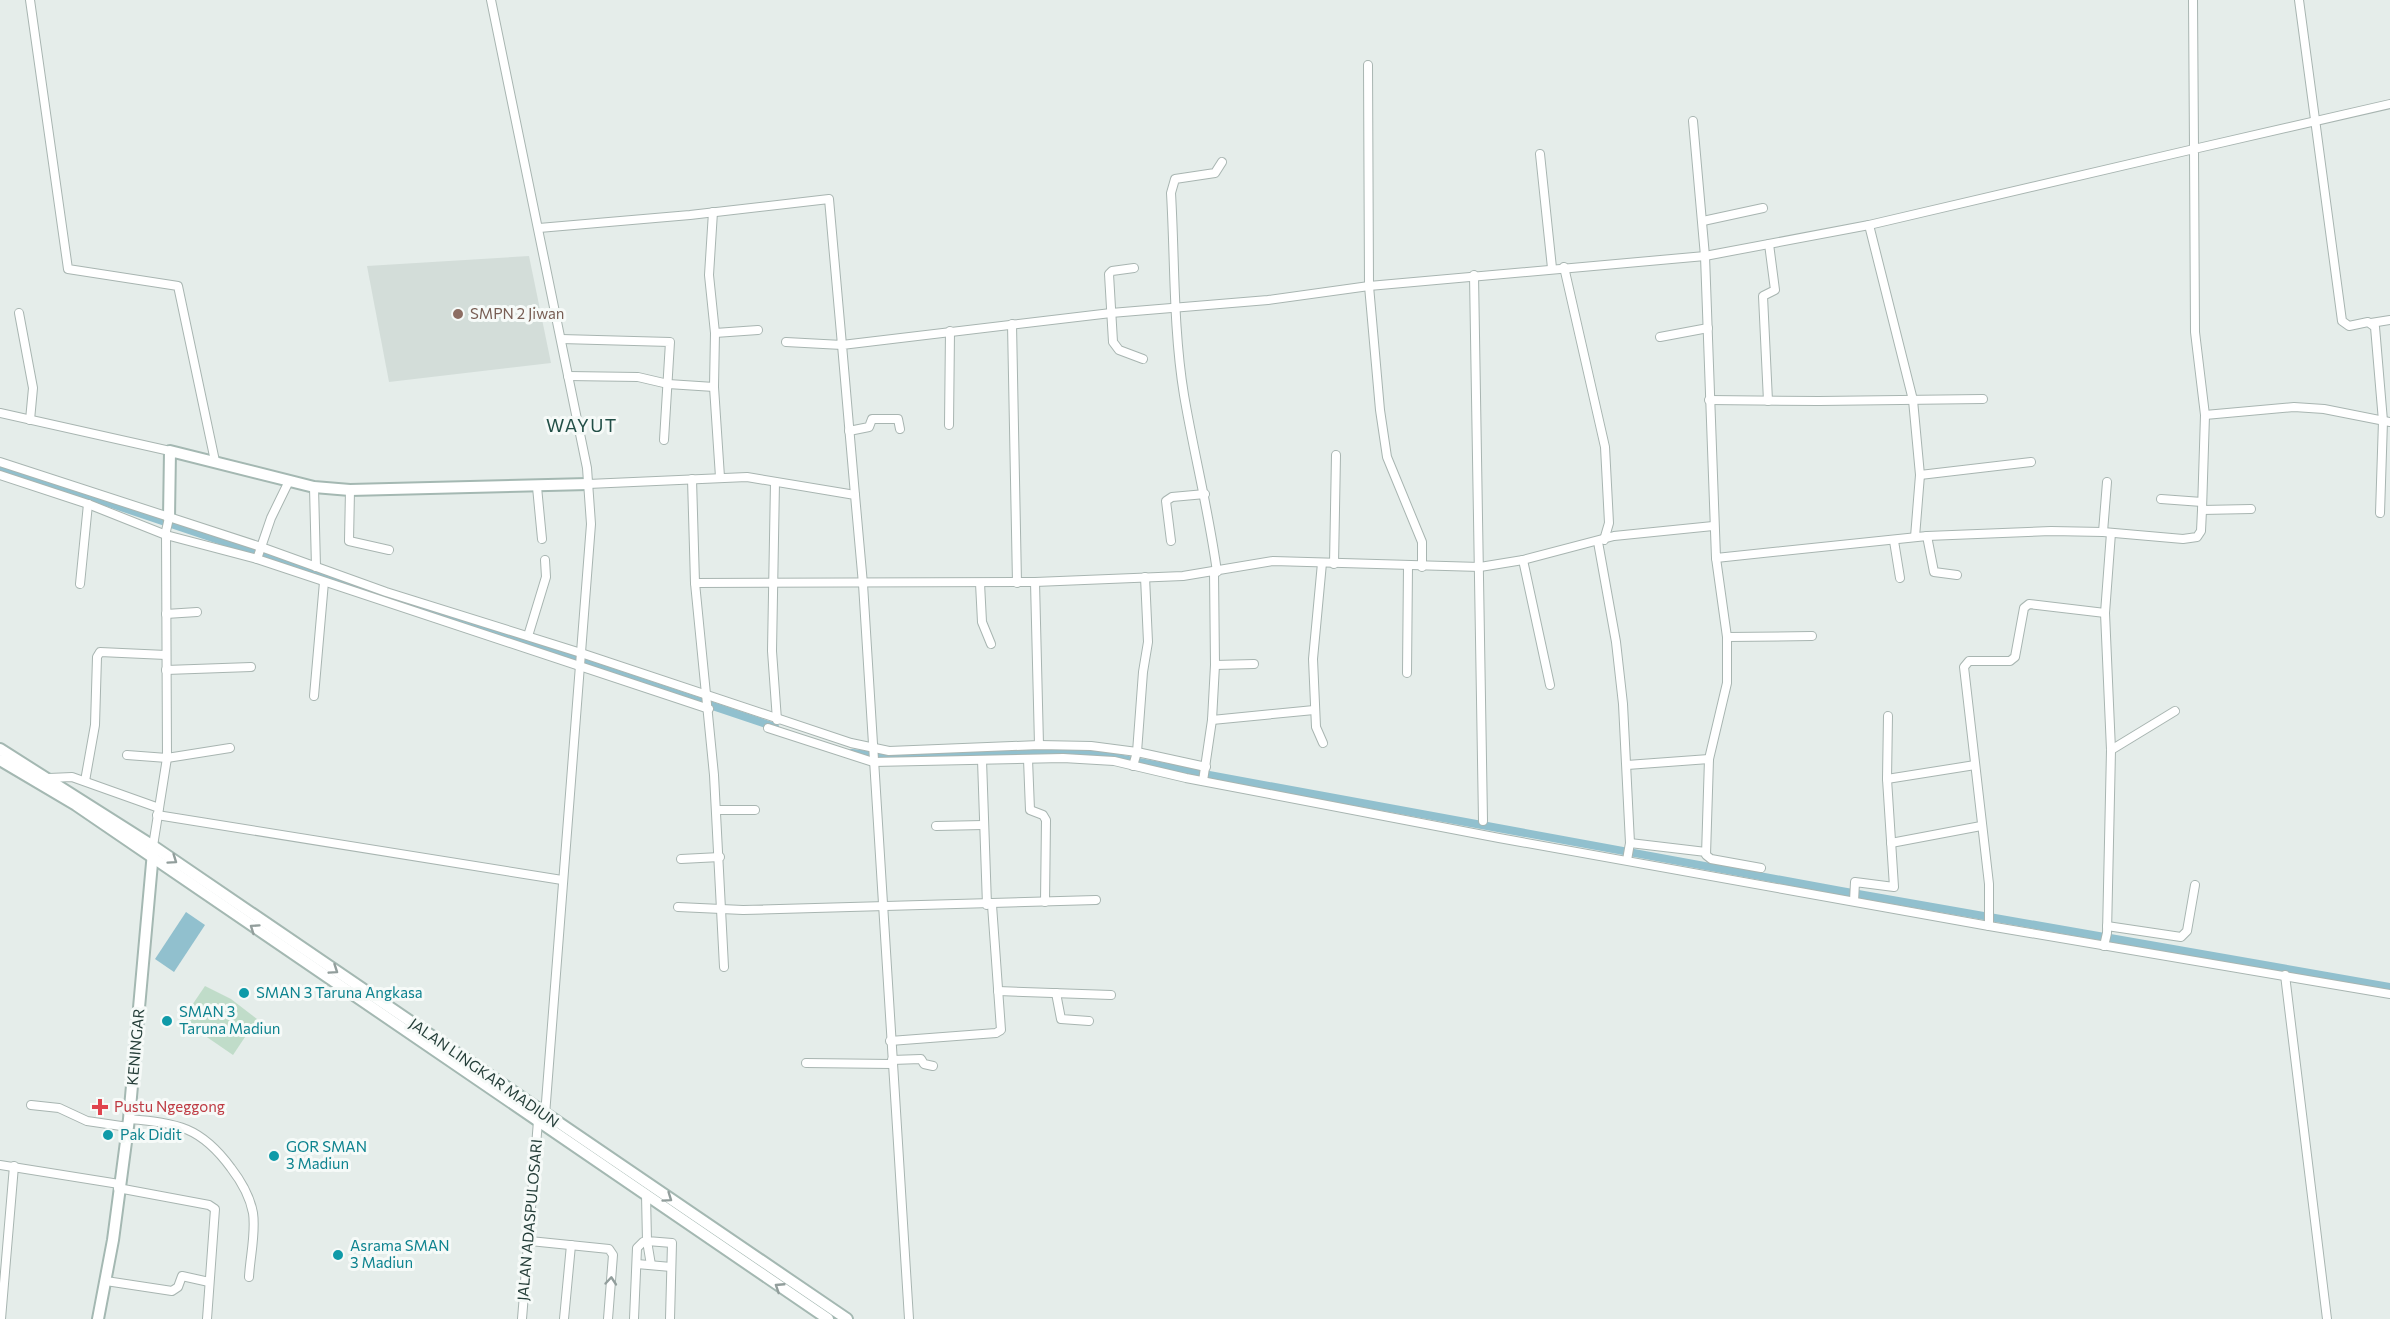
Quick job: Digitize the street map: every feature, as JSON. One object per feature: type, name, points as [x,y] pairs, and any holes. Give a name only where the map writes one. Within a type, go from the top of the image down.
[{"type":"main road","points":[[169,517],[170,451],[314,487],[350,490],[588,484]]},
{"type":"main road","name":"JALAN LINGKAR MADIUN","points":[[0,749],[153,858],[278,938],[801,1295],[828,1319]]},
{"type":"main road","name":"JALAN LINGKAR MADIUN","points":[[0,760],[47,782],[153,846],[278,938]]},
{"type":"main road","name":"KENINGAR","points":[[98,1319],[106,1281],[128,1123],[153,846]]},
{"type":"main road","name":"JALAN LINGKAR MADIUN","points":[[542,1118],[646,1195],[801,1295],[847,1319]]},
{"type":"street","points":[[30,0],[68,269],[178,286],[215,461]]},
{"type":"street","name":"JALAN ADASPULOSARI","points":[[491,0],[587,468],[591,524],[542,1118],[522,1319]]},
{"type":"street","points":[[1716,558],[1927,536],[2107,532],[2193,538],[2201,531],[2205,415],[2195,332],[2193,0]]},
{"type":"street","points":[[2300,0],[2342,321],[2349,326],[2390,320]]},
{"type":"street","points":[[1368,65],[1369,286],[1380,410],[1387,457],[1422,542],[1422,567]]},
{"type":"street","points":[[786,342],[842,345],[1111,313],[1268,300],[1474,275],[1705,256],[1869,225],[2390,104]]},
{"type":"street","points":[[1693,121],[1705,256],[1713,526],[1727,637],[1727,683],[1709,759],[1706,852],[1711,859],[1761,868]]},
{"type":"street","points":[[1540,154],[1552,268]]},
{"type":"street","points":[[1204,774],[1212,720],[1215,665],[1215,572],[1205,494],[1184,395],[1174,309],[1172,182],[1180,177],[1215,173],[1222,162]]},
{"type":"street","points":[[539,228],[829,199],[863,584],[909,1319]]},
{"type":"street","points":[[1703,221],[1763,208]]},
{"type":"street","points":[[712,212],[709,275],[715,333],[714,387],[720,477]]},
{"type":"street","points":[[1869,225],[1913,400],[1920,475],[1915,537]]},
{"type":"street","points":[[1768,401],[1763,296],[1775,290],[1769,244]]},
{"type":"street","points":[[1564,267],[1605,447],[1609,524],[1614,536]]},
{"type":"street","points":[[1134,268],[1112,271],[1109,274],[1111,313],[1115,346],[1131,357],[1143,359]]},
{"type":"street","points":[[1474,275],[1483,821]]},
{"type":"street","points":[[19,313],[33,388],[30,420]]},
{"type":"street","points":[[2371,323],[2375,327],[2386,422],[2380,513]]},
{"type":"street","points":[[1012,324],[1017,583]]},
{"type":"street","points":[[1660,338],[1707,328]]},
{"type":"street","points":[[715,333],[758,330]]},
{"type":"street","points":[[949,424],[950,331]]},
{"type":"street","points":[[561,339],[670,342],[672,347],[664,440]]},
{"type":"street","points":[[568,376],[638,377],[668,384],[714,387]]},
{"type":"street","points":[[1709,399],[1768,401],[1983,399]]},
{"type":"street","points":[[2205,415],[2294,407],[2324,409],[2386,422]]},
{"type":"street","points":[[0,413],[76,428],[170,451]]},
{"type":"street","points":[[849,431],[869,427],[872,419],[898,419],[900,429]]},
{"type":"street","points":[[1334,564],[1336,455]]},
{"type":"street","points":[[0,462],[169,517],[324,582],[709,708]]},
{"type":"street","points":[[1920,475],[2031,462]]},
{"type":"street","points":[[0,475],[166,533],[316,567],[708,695],[873,755],[889,751],[1039,745],[1091,746],[1135,759],[1204,774],[1628,859],[2390,994]]},
{"type":"street","points":[[588,484],[747,477],[855,495]]},
{"type":"street","points":[[692,479],[695,583],[709,708],[723,907],[724,967]]},
{"type":"street","points":[[259,553],[289,481]]},
{"type":"street","points":[[775,482],[772,651],[777,720]]},
{"type":"street","points":[[2105,944],[2111,750],[2105,614],[2107,482]]},
{"type":"street","points":[[314,487],[316,567]]},
{"type":"street","points":[[537,487],[542,539]]},
{"type":"street","points":[[350,490],[349,541],[389,550]]},
{"type":"street","points":[[1171,541],[1166,501],[1172,497],[1205,494]]},
{"type":"street","points":[[2161,499],[2202,506],[2251,509]]},
{"type":"street","points":[[80,584],[88,504]]},
{"type":"street","points":[[153,846],[167,758],[166,533],[169,517]]},
{"type":"street","points":[[1609,524],[1601,541],[1616,642],[1627,765],[1630,845],[1628,859]]},
{"type":"street","points":[[695,583],[1017,583],[1215,572],[1273,561],[1480,567],[1523,560],[1614,536],[1713,526]]},
{"type":"street","points":[[1927,536],[1934,572],[1957,575]]},
{"type":"street","points":[[1894,541],[1900,578]]},
{"type":"street","points":[[528,636],[546,577],[545,560]]},
{"type":"street","points":[[1523,560],[1550,685]]},
{"type":"street","points":[[1322,563],[1314,640],[1314,710],[1316,727],[1323,743]]},
{"type":"street","points":[[1407,673],[1408,566]]},
{"type":"street","points":[[1135,759],[1148,642],[1145,577]]},
{"type":"street","points":[[314,696],[324,582]]},
{"type":"street","points":[[1035,582],[1039,745]]},
{"type":"street","points":[[980,583],[982,622],[990,644]]},
{"type":"street","points":[[1990,924],[1991,910],[1966,664],[1970,661],[2010,661],[2015,657],[2024,608],[2029,604],[2105,614]]},
{"type":"street","points":[[166,614],[197,612]]},
{"type":"street","points":[[1727,637],[1812,636]]},
{"type":"street","points":[[85,782],[94,725],[97,657],[100,652],[166,655]]},
{"type":"street","points":[[1215,665],[1254,664]]},
{"type":"street","points":[[166,670],[251,667]]},
{"type":"street","points":[[1212,720],[1314,710]]},
{"type":"street","points":[[2111,750],[2175,711]]},
{"type":"street","points":[[1854,899],[1854,882],[1894,888],[1887,779],[1888,716]]},
{"type":"street","points":[[768,728],[873,755],[981,760],[1135,759],[1204,774]]},
{"type":"street","points":[[128,754],[167,758],[230,748]]},
{"type":"street","points":[[1028,759],[1030,810],[1043,815],[1046,820],[1045,902]]},
{"type":"street","points":[[1627,765],[1709,759]]},
{"type":"street","points":[[890,1041],[999,1032],[1001,1027],[983,825],[981,760]]},
{"type":"street","points":[[1887,779],[1975,765]]},
{"type":"street","points":[[47,782],[66,777],[85,782],[158,811],[562,880]]},
{"type":"street","points":[[716,810],[755,810]]},
{"type":"street","points":[[936,826],[983,825]]},
{"type":"street","points":[[1891,843],[1981,826]]},
{"type":"street","points":[[1630,845],[1706,852]]},
{"type":"street","points":[[681,860],[720,857]]},
{"type":"street","points":[[2107,929],[2181,937],[2187,931],[2194,885]]},
{"type":"street","points":[[678,907],[723,907],[743,910],[989,905],[1096,900]]},
{"type":"street","points":[[2285,975],[2327,1319]]},
{"type":"street","points":[[998,991],[1112,995]]},
{"type":"street","points":[[1056,993],[1061,1019],[1089,1021]]},
{"type":"street","points":[[806,1063],[892,1062],[921,1059],[924,1064],[933,1066]]},
{"type":"street","points":[[31,1105],[59,1108],[102,1125],[128,1123],[187,1129],[210,1142],[238,1178],[253,1213],[249,1277]]},
{"type":"street","points":[[0,1165],[119,1186],[209,1205],[215,1209],[207,1319]]},
{"type":"street","points":[[1,1319],[14,1166]]},
{"type":"street","points":[[646,1195],[647,1241],[651,1265]]},
{"type":"street","points":[[530,1241],[604,1247],[612,1252],[608,1319]]},
{"type":"street","points":[[634,1319],[637,1248],[647,1241],[672,1242],[670,1319]]},
{"type":"street","points":[[564,1319],[571,1245]]},
{"type":"street","points":[[637,1264],[671,1267]]},
{"type":"street","points":[[106,1281],[172,1290],[178,1287],[182,1275],[209,1282]]},
{"type":"shaded area","name":"SMPN 2 Jiwan","points":[[529,256],[551,363],[389,382],[367,266]]},
{"type":"green space","points":[[205,986],[231,999],[257,1019],[233,1055],[182,1020]]},
{"type":"water","points":[[186,912],[205,925],[174,972],[155,959]]},
{"type":"waterway","points":[[0,469],[98,499]]},
{"type":"waterway","points":[[94,498],[775,727]]},
{"type":"waterway","points":[[852,753],[899,758],[1033,751],[1090,753],[1841,891],[2390,987]]},
{"type":"place","name":"SMPN 2 Jiwan","points":[[458,314]]},
{"type":"place","name":"SMAN 3 Taruna Angkasa","points":[[244,993]]},
{"type":"place","name":"SMAN 3 Taruna Madiun","points":[[167,1021]]},
{"type":"place","name":"Pustu Ngeggong","points":[[100,1107]]},
{"type":"place","name":"Pak Didit","points":[[108,1135]]},
{"type":"place","name":"GOR SMAN 3 Madiun","points":[[274,1156]]},
{"type":"place","name":"Asrama SMAN 3 Madiun","points":[[338,1255]]},
{"type":"district","name":"WAYUT","points":[[582,426]]}]
